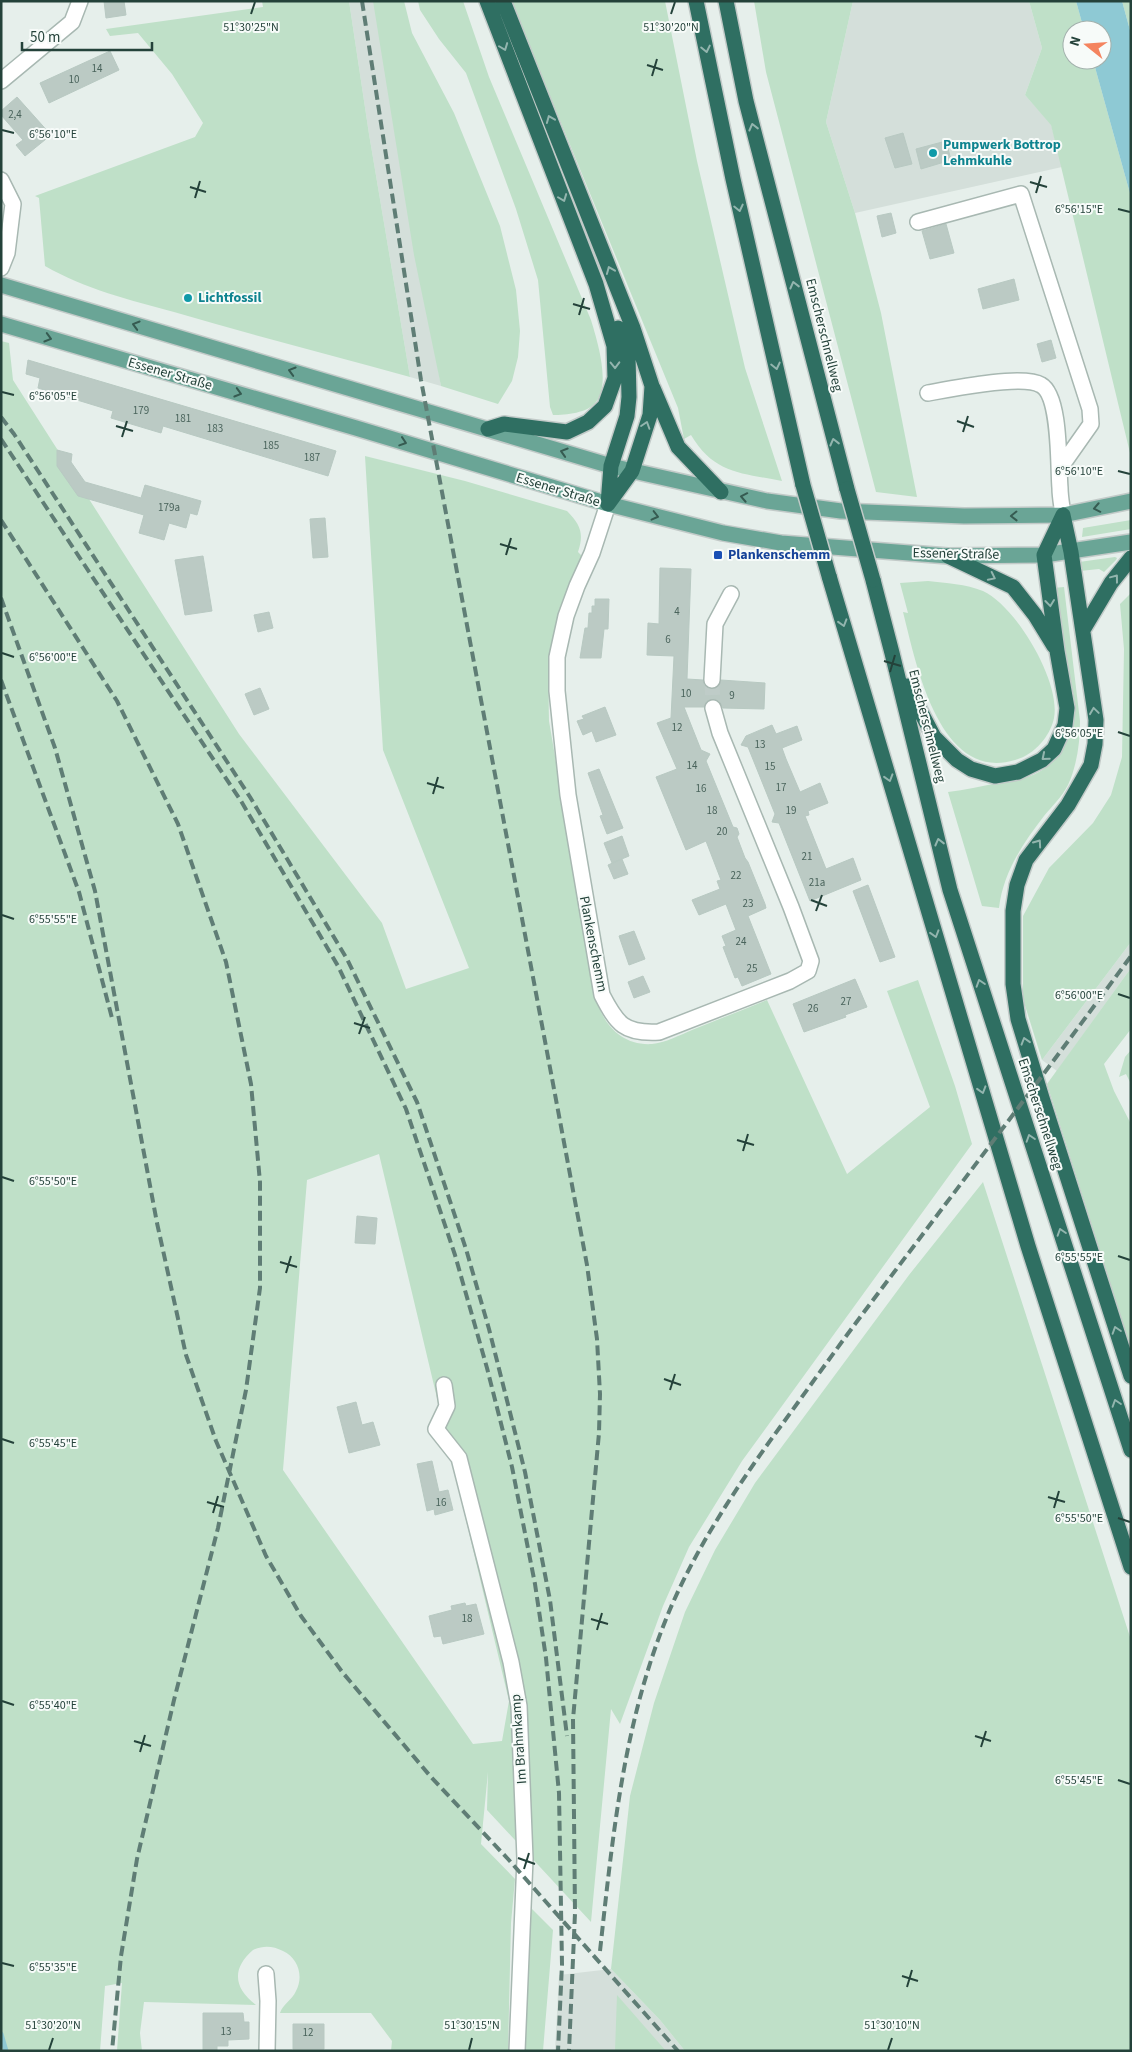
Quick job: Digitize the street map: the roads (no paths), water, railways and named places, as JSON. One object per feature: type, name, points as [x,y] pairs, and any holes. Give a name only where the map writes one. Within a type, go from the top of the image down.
[{"type":"highway","points":[[487,1],[596,284],[614,346],[615,378],[605,406],[588,422],[567,432],[504,424],[488,429]]},
{"type":"highway","points":[[503,1],[633,328],[652,386],[678,446],[721,492]]},
{"type":"highway","points":[[696,1],[732,179],[803,485],[1028,1246],[1131,1567]]},
{"type":"highway","name":"Emscherschnellweg","points":[[726,1],[746,101],[847,489],[892,652],[950,890],[1131,1450]]},
{"type":"highway","points":[[596,284],[616,320],[628,356],[629,397],[627,416],[611,466],[608,504]]},
{"type":"highway","points":[[608,504],[632,472],[650,415],[652,386]]},
{"type":"highway","points":[[1063,514],[1071,552],[1096,720],[1095,744],[1091,765],[1068,805],[1026,860],[1017,885],[1013,911],[1014,984],[1018,1019],[1131,1376]]},
{"type":"highway","points":[[892,652],[915,702],[934,737],[957,760],[971,770],[995,776],[1028,769],[1042,760],[1054,749],[1062,736],[1067,708],[1056,651],[1044,555],[1063,514]]},
{"type":"highway","points":[[948,556],[1013,587],[1035,615],[1056,651]]},
{"type":"highway","points":[[1082,630],[1111,583],[1131,558]]},
{"type":"main road","points":[[1,285],[632,472],[767,501],[841,511],[955,516],[1063,514],[1131,501]]},
{"type":"main road","name":"Essener Straße","points":[[1,324],[608,504],[723,533],[781,543],[948,556],[1044,555],[1131,542]]},
{"type":"street","points":[[1,81],[72,22],[80,1]]},
{"type":"street","points":[[1,180],[13,204],[7,253],[1,268]]},
{"type":"street","points":[[918,222],[1021,194],[1090,409],[1091,424],[1060,468]]},
{"type":"street","points":[[928,393],[968,386],[1009,382],[1031,381],[1043,385],[1050,396],[1058,431],[1063,514]]},
{"type":"street","name":"Plankenschemm","points":[[608,504],[592,552],[566,616],[557,657],[557,691],[568,795],[602,995],[614,1017],[623,1027],[641,1033],[659,1032],[790,981],[808,971],[811,961],[720,733],[712,708]]},
{"type":"street","points":[[712,680],[715,624],[731,594]]},
{"type":"street","name":"Im Brahmkamp","points":[[444,1386],[447,1406],[436,1429],[459,1458],[511,1662],[519,1706],[525,1859],[517,2051]]},
{"type":"street","points":[[266,1974],[268,2051]]},
{"type":"water","points":[[1076,1],[1122,1],[1131,34],[1131,197],[1096,70],[1112,70],[1112,20],[1081,20]]},
{"type":"waterway","points":[[1,2034],[6,2051]]},
{"type":"tunnel","points":[[712,680],[713,708]]},
{"type":"railway","points":[[362,1],[421,380],[587,1265],[597,1339],[600,1394],[599,1433],[573,1719],[575,1913],[569,2051]]},
{"type":"railway","points":[[1,417],[14,434],[250,797],[347,959],[417,1102],[466,1249],[489,1329],[525,1472],[550,1600],[567,1736]]},
{"type":"railway","points":[[1,439],[241,801],[338,966],[406,1109],[455,1255],[487,1368],[512,1467],[535,1584],[546,1658],[559,1793],[562,1964],[558,2051]]},
{"type":"railway","points":[[1,520],[117,701],[178,824],[226,962],[251,1084],[260,1182],[260,1288],[246,1390],[218,1528],[174,1700],[137,1859],[121,1956],[112,2051]]},
{"type":"railway","points":[[1,598],[55,748],[95,891],[157,1223],[186,1355],[216,1441],[266,1556],[301,1616],[343,1673],[431,1777],[508,1859],[678,2051]]},
{"type":"railway","points":[[1,680],[79,892],[112,1018]]},
{"type":"railway","points":[[600,1951],[616,1819],[631,1733],[655,1649],[671,1607],[693,1561],[732,1496],[775,1434],[1131,956]]},
{"type":"place","name":"Pumpwerk Bottrop Lehmkuhle","points":[[933,153]]},
{"type":"place","name":"Lichtfossil","points":[[188,298]]},
{"type":"place","name":"Plankenschemm","points":[[718,555]]}]
